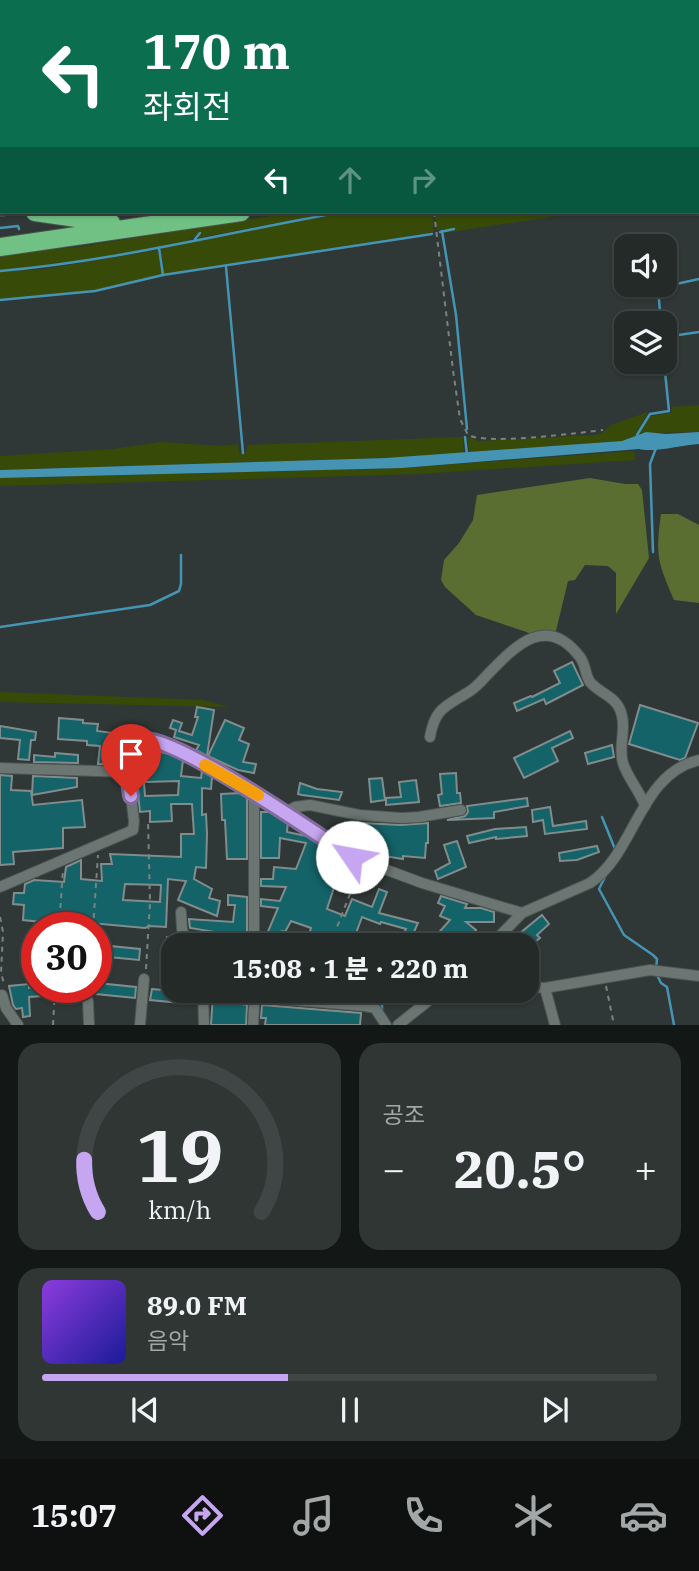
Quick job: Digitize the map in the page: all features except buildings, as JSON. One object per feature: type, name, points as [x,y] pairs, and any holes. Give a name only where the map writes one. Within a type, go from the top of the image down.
[{"type":"highway","points":[[61,214],[112,218]]},
{"type":"highway","points":[[0,238],[112,218],[158,214]]},
{"type":"highway","points":[[0,247],[228,214]]},
{"type":"street","points":[[430,737],[432,723],[440,709],[472,690],[513,648],[533,636],[555,637],[571,647],[582,659],[590,681],[614,698],[620,708],[623,718],[623,762],[645,806]]},
{"type":"street","points":[[0,887],[133,830],[128,772],[133,747],[138,741],[148,740],[177,748],[286,812],[352,857],[522,914]]},
{"type":"street","points":[[503,933],[522,914],[599,877],[661,782],[674,770],[699,760]]},
{"type":"street","points":[[0,768],[128,772]]},
{"type":"street","points":[[254,793],[254,933]]},
{"type":"street","points":[[286,812],[295,807],[310,805],[402,818],[461,810]]},
{"type":"street","points":[[180,912],[183,933]]},
{"type":"street","points":[[539,987],[650,970],[699,976]]},
{"type":"street","points":[[140,1025],[144,979]]},
{"type":"street","points":[[545,988],[555,1025]]},
{"type":"street","points":[[2,995],[6,1008],[18,1025]]},
{"type":"street","points":[[88,1003],[89,1025]]},
{"type":"street","points":[[203,1003],[204,1025]]},
{"type":"street","points":[[253,1025],[254,1003]]},
{"type":"street","points":[[338,1003],[375,1008],[386,1025]]},
{"type":"street","points":[[398,1025],[426,1003]]},
{"type":"path","points":[[434,214],[453,370],[463,428],[473,437],[483,439],[603,430]]},
{"type":"path","points":[[144,979],[150,903],[148,820]]},
{"type":"path","points":[[94,912],[98,864],[96,845]]},
{"type":"path","points":[[60,912],[63,859]]},
{"type":"path","points":[[335,933],[364,862]]},
{"type":"path","points":[[0,916],[3,932],[1,973],[5,981],[2,995]]},
{"type":"path","points":[[604,978],[614,1025]]},
{"type":"path","points":[[53,1025],[54,1003]]},
{"type":"green space","points":[[283,214],[325,214],[197,238],[200,232],[190,240],[159,248],[45,267],[0,271],[0,254],[79,247]]},
{"type":"green space","points":[[335,214],[432,214],[434,232],[164,274],[161,249],[164,247]]},
{"type":"green space","points":[[435,214],[570,214],[445,233],[444,229],[437,230]]},
{"type":"green space","points":[[158,250],[162,275],[159,276],[95,290],[0,299],[0,272],[45,269]]},
{"type":"green space","points":[[699,405],[699,432],[640,433],[651,416],[672,412],[672,407]]},
{"type":"green space","points":[[648,412],[635,436],[622,441],[469,453],[467,437],[479,441],[601,434],[611,425]]},
{"type":"green space","points":[[463,437],[464,454],[0,470],[0,456],[113,449],[160,442],[222,446],[238,444],[239,452],[245,454],[248,445]]},
{"type":"green space","points":[[634,451],[636,460],[418,474],[0,486],[0,478],[402,468]]},
{"type":"green space","points":[[590,478],[638,484],[642,490],[649,558],[616,614],[616,573],[608,566],[585,565],[575,580],[568,581],[555,635],[532,634],[476,615],[445,587],[441,580],[444,560],[459,543],[473,520],[477,495]]},
{"type":"green space","points":[[661,514],[678,514],[699,525],[699,603],[674,600],[659,559]]},
{"type":"green space","points":[[0,692],[203,700],[229,707],[0,702]]},
{"type":"water","points":[[646,432],[699,432],[699,444],[402,468],[0,478],[0,470],[386,458],[622,441]]},
{"type":"waterway","points":[[0,271],[129,253],[333,214]]},
{"type":"waterway","points":[[0,228],[18,226],[19,229]]},
{"type":"waterway","points":[[440,232],[454,229]]},
{"type":"waterway","points":[[442,231],[456,315],[467,429]]},
{"type":"waterway","points":[[195,239],[200,233]]},
{"type":"waterway","points":[[0,300],[95,291],[163,275],[432,234]]},
{"type":"waterway","points":[[159,248],[163,275]]},
{"type":"waterway","points":[[226,267],[243,453]]},
{"type":"waterway","points":[[660,311],[658,288],[699,279]]},
{"type":"waterway","points":[[677,335],[699,332]]},
{"type":"waterway","points":[[637,435],[650,414],[669,411],[665,374]]},
{"type":"waterway","points":[[465,437],[467,455]]},
{"type":"waterway","points":[[653,552],[650,464],[656,448]]},
{"type":"waterway","points":[[0,627],[150,605],[179,591],[181,555]]},
{"type":"waterway","points":[[602,817],[615,849]]},
{"type":"waterway","points":[[606,875],[599,889],[624,935],[657,959],[656,969]]},
{"type":"waterway","points":[[657,975],[667,987],[674,1025]]},
{"type":"waterway","points":[[382,1003],[382,1010]]},
{"type":"slow traffic","points":[[205,765],[258,795]]},
{"type":"route","points":[[131,796],[129,761],[138,741],[148,740],[177,748],[283,809],[352,857]]}]
